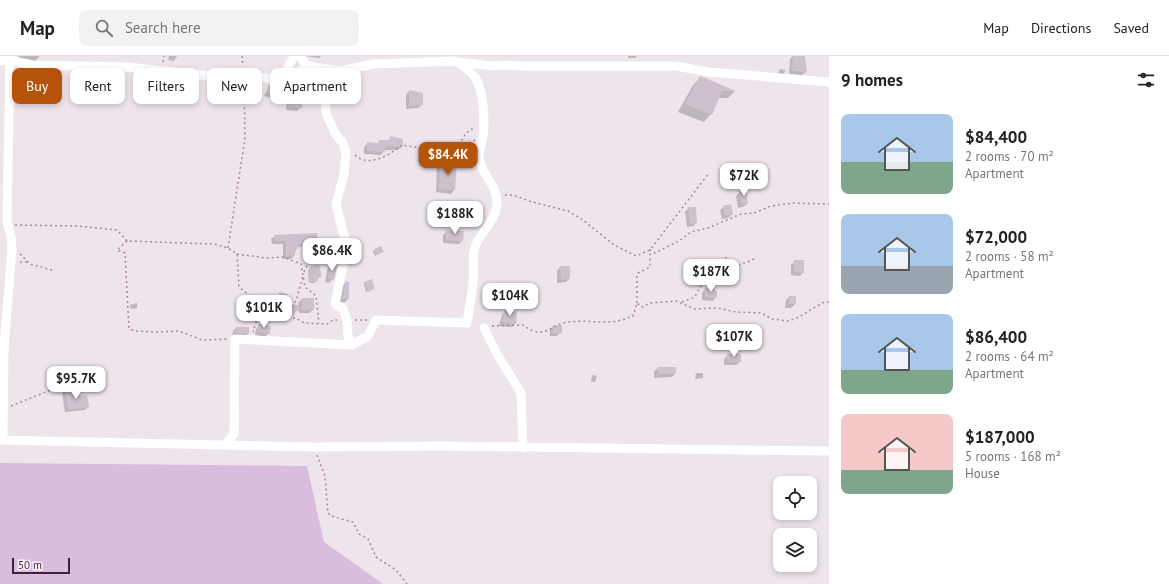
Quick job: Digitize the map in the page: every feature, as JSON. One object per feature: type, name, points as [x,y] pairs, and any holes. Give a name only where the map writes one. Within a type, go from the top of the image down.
[{"type":"street","points":[[286,68],[294,56]]},
{"type":"street","points":[[300,56],[307,66]]},
{"type":"street","points":[[307,56],[307,66]]},
{"type":"street","points":[[355,68],[373,64],[420,64],[439,58],[456,62],[493,66],[676,66],[709,72],[829,82]]},
{"type":"street","points":[[207,76],[128,67],[33,65],[6,59],[8,224],[12,246],[4,348],[2,440],[314,447],[442,446],[829,451]]},
{"type":"street","points":[[225,444],[234,434],[235,339],[352,345],[368,336],[376,320],[467,323],[473,282],[474,251],[476,244],[495,214],[496,196],[492,184],[480,164],[479,153],[483,122],[480,86],[475,76],[456,62]]},
{"type":"street","points":[[304,68],[307,66],[318,68]]},
{"type":"street","points":[[325,104],[326,113],[336,135],[343,143],[346,164],[336,204],[345,240],[343,265],[335,302],[336,306],[343,309],[347,320],[347,331],[352,345]]},
{"type":"street","points":[[484,328],[496,354],[521,392],[523,448]]},
{"type":"path","points":[[242,56],[243,68]]},
{"type":"path","points":[[228,248],[245,138],[244,104]]},
{"type":"path","points":[[458,146],[466,133],[483,122]]},
{"type":"path","points":[[343,143],[357,157],[370,161],[395,151],[402,145],[440,151],[445,155],[458,146],[473,140],[482,139]]},
{"type":"path","points":[[496,196],[513,195],[529,201],[568,211],[614,245],[636,256],[650,250],[709,173]]},
{"type":"path","points":[[650,250],[655,253],[679,241],[690,232],[708,228],[741,214],[759,212],[770,206],[793,203],[829,204]]},
{"type":"path","points":[[8,224],[78,226],[116,230],[127,241],[200,243],[228,248],[237,254],[266,258],[283,257],[301,264],[304,273],[305,287],[316,296],[319,323]]},
{"type":"path","points":[[283,319],[296,301],[306,267],[323,249],[345,240]]},
{"type":"path","points":[[127,241],[117,250],[125,252],[129,328],[134,331],[179,331],[202,340],[235,339]]},
{"type":"path","points":[[12,246],[30,264],[52,270]]},
{"type":"path","points":[[484,328],[523,325],[532,331],[549,331],[567,322],[608,323],[633,316],[637,303],[637,276],[638,273],[650,267],[650,250]]},
{"type":"path","points":[[237,254],[239,286],[256,301],[280,310],[283,319]]},
{"type":"path","points":[[719,272],[726,257]]},
{"type":"path","points":[[682,302],[695,297],[701,284],[725,268],[744,264],[756,258]]},
{"type":"path","points":[[252,340],[258,316],[256,301]]},
{"type":"path","points":[[637,303],[642,308],[650,303],[676,301],[682,302],[695,309],[717,308],[736,312],[761,313],[772,320],[788,321],[797,318],[824,302],[829,302]]},
{"type":"path","points":[[283,319],[296,318],[304,323],[327,324],[333,320],[376,320]]},
{"type":"path","points":[[3,408],[18,404],[58,387],[69,386]]},
{"type":"path","points":[[314,447],[325,476],[328,513],[331,516],[353,522],[359,534],[368,538],[376,557],[396,570],[407,584]]},
{"type":"shaded area","points":[[0,463],[307,466],[324,542],[383,584],[0,584]]},
{"type":"building","points":[[793,56],[805,56],[807,72],[792,71]]},
{"type":"building","points":[[700,76],[736,91],[722,91],[712,115],[685,104]]},
{"type":"building","points":[[269,85],[270,85],[270,93],[266,92]]},
{"type":"building","points":[[409,90],[423,93],[423,105],[409,106]]},
{"type":"building","points":[[288,104],[302,104],[302,108],[288,107]]},
{"type":"building","points":[[390,136],[403,139],[403,147],[386,146],[385,152],[367,151],[367,142],[379,143],[379,140],[390,140]]},
{"type":"building","points":[[440,162],[457,162],[455,190],[439,189]]},
{"type":"building","points":[[746,190],[748,204],[742,205],[739,191]]},
{"type":"building","points":[[731,204],[733,215],[725,216],[723,206]]},
{"type":"building","points":[[688,207],[696,207],[697,223],[690,224]]},
{"type":"building","points":[[446,230],[464,231],[463,241],[446,240]]},
{"type":"building","points":[[317,233],[318,243],[298,245],[298,249],[295,249],[295,256],[286,256],[286,241],[275,241],[274,235]]},
{"type":"building","points":[[381,246],[384,252],[376,255],[374,249]]},
{"type":"building","points":[[794,260],[804,260],[804,273],[794,272]]},
{"type":"building","points":[[319,265],[322,277],[318,276],[318,281],[310,282],[309,267]]},
{"type":"building","points":[[330,265],[337,266],[334,280],[328,278]]},
{"type":"building","points":[[560,266],[570,266],[570,279],[561,280]]},
{"type":"building","points":[[372,279],[375,289],[368,292],[364,282]]},
{"type":"building","points":[[346,281],[349,282],[349,299],[342,299]]},
{"type":"building","points":[[705,288],[715,289],[715,291],[717,291],[717,298],[705,297]]},
{"type":"building","points":[[515,290],[526,292],[525,298],[514,296]]},
{"type":"building","points":[[279,292],[288,294],[286,303],[278,302]]},
{"type":"building","points":[[789,296],[796,296],[796,304],[789,304]]},
{"type":"building","points":[[302,298],[314,298],[314,310],[302,310]]},
{"type":"building","points":[[289,304],[299,305],[299,311],[296,311],[293,316],[284,311]]},
{"type":"building","points":[[505,310],[517,312],[516,324],[502,322]]},
{"type":"building","points":[[259,324],[271,326],[270,334],[257,331]]},
{"type":"building","points":[[553,325],[562,325],[562,333],[553,333]]},
{"type":"building","points":[[236,327],[249,327],[249,334],[236,333]]},
{"type":"building","points":[[727,354],[741,354],[741,362],[727,362]]},
{"type":"building","points":[[658,367],[676,367],[676,374],[658,374]]},
{"type":"building","points":[[75,388],[76,396],[87,395],[89,407],[68,410],[65,389]]}]
